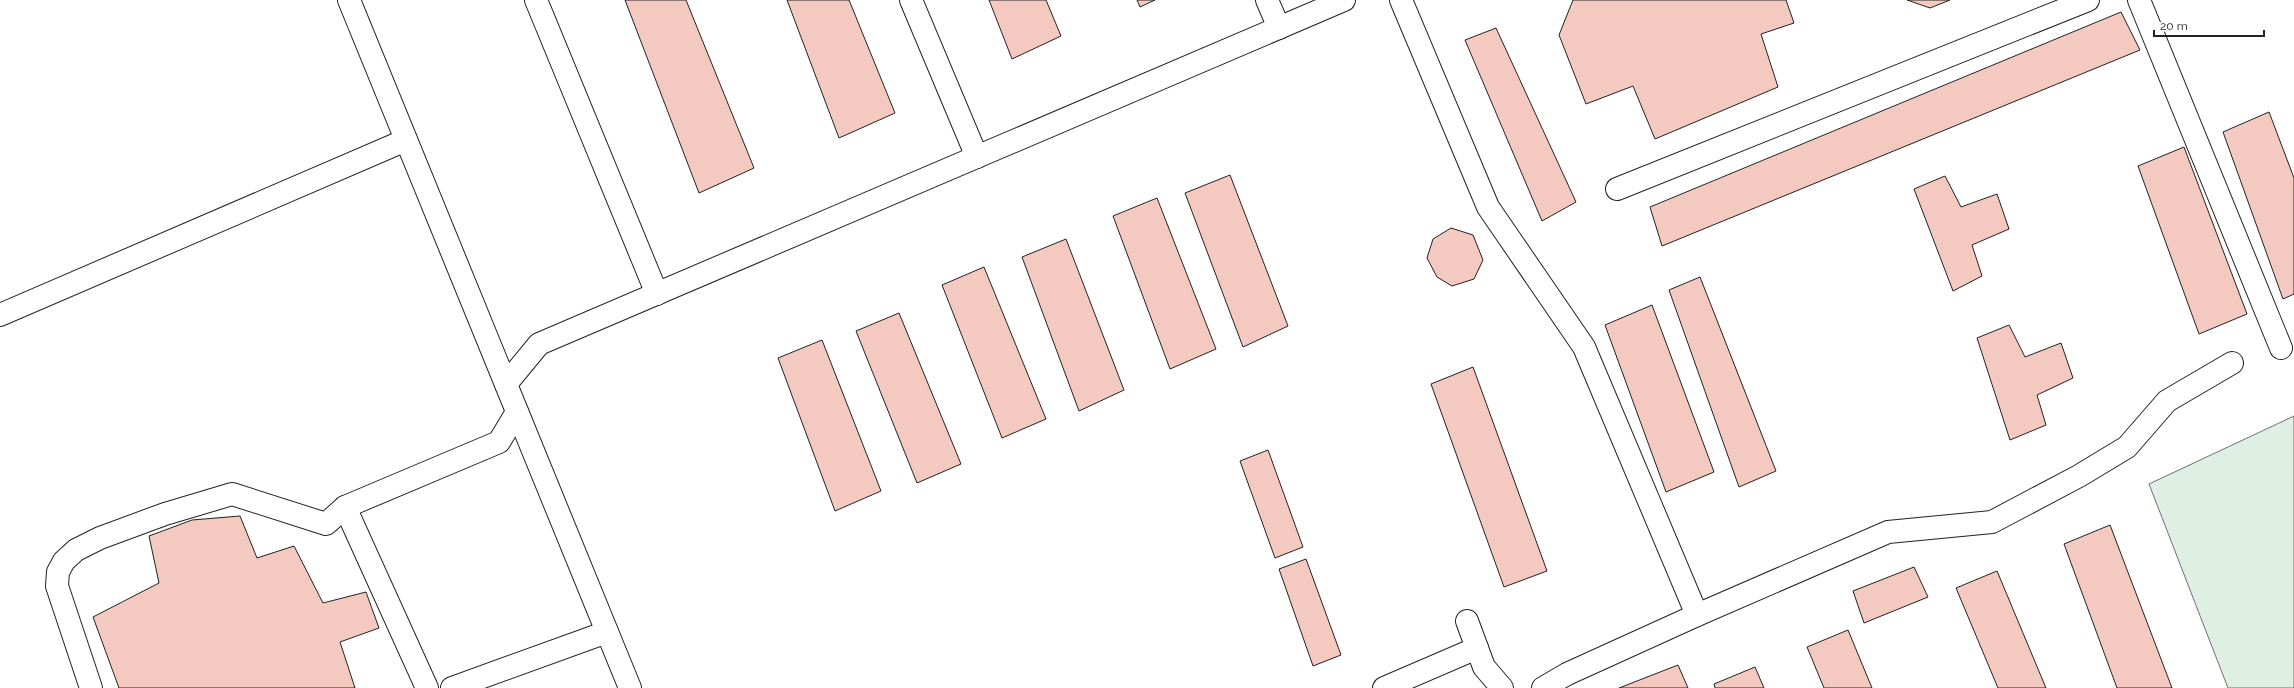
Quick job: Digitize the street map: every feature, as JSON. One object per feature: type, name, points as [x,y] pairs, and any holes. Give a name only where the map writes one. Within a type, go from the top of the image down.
[{"type":"street","points":[[349,0],[630,688]]},
{"type":"street","points":[[536,0],[657,294]]},
{"type":"street","points":[[911,0],[977,157]]},
{"type":"street","points":[[1267,0],[1279,28]]},
{"type":"street","points":[[506,384],[539,344],[1344,0]]},
{"type":"street","points":[[1401,0],[1488,207],[1584,347],[1696,615]]},
{"type":"street","points":[[1617,189],[2088,0]]},
{"type":"street","points":[[2139,0],[2281,348]]},
{"type":"street","points":[[0,315],[406,140]]},
{"type":"street","points":[[1543,688],[1568,674],[1696,615],[1888,532],[1992,522],[2079,476],[2127,447],[2167,401],[2232,363]]},
{"type":"street","points":[[91,688],[57,586],[58,572],[64,561],[76,550],[115,533],[232,494],[326,524],[346,507],[498,442],[517,412]]},
{"type":"street","points":[[346,507],[427,688]]},
{"type":"street","points":[[1467,621],[1484,667],[1502,688]]},
{"type":"street","points":[[452,688],[606,632]]},
{"type":"street","points":[[1384,688],[1477,648]]},
{"type":"green space","points":[[2294,416],[2294,688],[2228,688],[2149,484]]},
{"type":"building","points":[[625,0],[686,0],[754,168],[699,193]]},
{"type":"building","points":[[787,0],[849,0],[895,113],[839,138]]},
{"type":"building","points":[[989,0],[1046,0],[1061,36],[1012,59]]},
{"type":"building","points":[[1137,0],[1155,0],[1140,7]]},
{"type":"building","points":[[1573,0],[1786,0],[1794,23],[1761,34],[1778,87],[1655,139],[1633,86],[1586,104],[1559,35]]},
{"type":"building","points":[[1907,0],[1950,0],[1930,8]]},
{"type":"building","points":[[2121,12],[2140,50],[1662,246],[1650,207]]},
{"type":"building","points":[[1496,28],[1576,202],[1542,221],[1465,40]]},
{"type":"building","points":[[2269,112],[2294,178],[2294,294],[2283,299],[2223,132]]},
{"type":"building","points":[[2184,147],[2247,314],[2199,334],[2138,166]]},
{"type":"building","points":[[1230,175],[1288,326],[1243,347],[1185,193]]},
{"type":"building","points":[[1945,176],[1961,207],[1997,194],[2009,229],[1972,245],[1982,276],[1953,291],[1914,189]]},
{"type":"building","points":[[1157,198],[1216,349],[1170,369],[1113,216]]},
{"type":"building","points":[[1451,228],[1473,235],[1483,260],[1474,279],[1452,286],[1437,277],[1427,258],[1433,239]]},
{"type":"building","points":[[1066,239],[1124,390],[1079,411],[1022,257]]},
{"type":"building","points":[[984,267],[1046,419],[1002,438],[942,285]]},
{"type":"building","points":[[1700,277],[1776,471],[1739,487],[1669,290]]},
{"type":"building","points":[[1652,305],[1714,472],[1666,492],[1605,325]]},
{"type":"building","points":[[899,313],[961,464],[917,483],[856,331]]},
{"type":"building","points":[[2009,325],[2025,357],[2061,343],[2073,378],[2037,395],[2046,425],[2010,440],[1977,338]]},
{"type":"building","points":[[822,340],[881,491],[835,511],[778,358]]},
{"type":"building","points":[[1473,367],[1547,571],[1504,587],[1431,384]]},
{"type":"building","points":[[1268,450],[1303,547],[1275,558],[1240,461]]},
{"type":"building","points":[[240,516],[257,558],[294,546],[323,603],[366,592],[379,628],[340,642],[355,688],[119,688],[93,617],[159,583],[149,536],[192,520]]},
{"type":"building","points":[[2110,525],[2172,688],[2117,688],[2064,544]]},
{"type":"building","points":[[1306,559],[1341,655],[1313,666],[1279,569]]},
{"type":"building","points":[[1914,567],[1928,597],[1864,623],[1853,591]]},
{"type":"building","points":[[1997,571],[2046,688],[1998,688],[1956,588]]},
{"type":"building","points":[[1848,630],[1872,688],[1824,688],[1807,647]]},
{"type":"building","points":[[1678,665],[1688,688],[1619,688]]},
{"type":"building","points":[[1755,667],[1764,688],[1715,688],[1714,684]]}]
